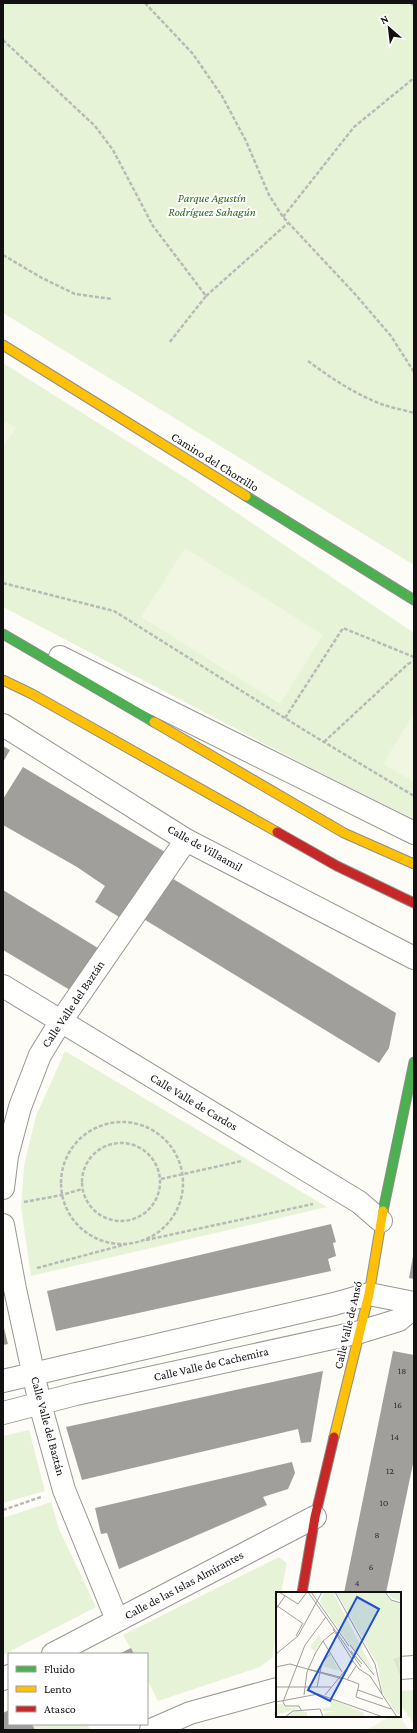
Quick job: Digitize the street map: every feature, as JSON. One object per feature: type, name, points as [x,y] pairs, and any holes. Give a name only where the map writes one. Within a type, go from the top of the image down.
[{"type":"street","name":"Camino del Chorrillo","points":[[3,345],[414,600]]},
{"type":"street","points":[[3,629],[414,833]]},
{"type":"street","points":[[3,634],[344,833],[414,864]]},
{"type":"street","points":[[3,680],[32,694],[337,866],[414,903]]},
{"type":"street","name":"Calle de Villaamil","points":[[3,725],[186,840],[414,958]]},
{"type":"street","name":"Calle Valle del Baztán","points":[[3,1188],[5,1156],[20,1107],[40,1055],[61,1021],[186,840]]},
{"type":"street","name":"Calle Valle de Cardos","points":[[3,986],[359,1202],[381,1221]]},
{"type":"street","name":"Calle Valle de Ansó","points":[[302,1592],[315,1517],[369,1294],[381,1221],[414,1062]]},
{"type":"street","name":"Calle Valle del Baztán","points":[[3,1225],[15,1289],[40,1404],[64,1490],[117,1620]]},
{"type":"street","points":[[3,1381],[334,1304],[369,1294],[414,1303]]},
{"type":"street","name":"Calle Valle de Cachemira","points":[[3,1413],[92,1391],[360,1332],[399,1320],[414,1307]]},
{"type":"street","name":"Calle de las Islas Almirantes","points":[[55,1653],[315,1517]]},
{"type":"street","points":[[401,1668],[414,1667]]},
{"type":"street","points":[[151,1730],[190,1713],[276,1689]]},
{"type":"path","points":[[145,3],[193,54],[222,96],[246,141],[269,195],[284,218],[355,294],[391,336],[414,372]]},
{"type":"path","points":[[411,3],[414,6]]},
{"type":"path","points":[[3,40],[95,126],[112,150],[153,226],[206,296]]},
{"type":"path","points":[[284,218],[354,127],[414,78]]},
{"type":"path","points":[[169,343],[206,296],[288,223]]},
{"type":"path","points":[[3,255],[42,278],[76,294],[112,299]]},
{"type":"path","points":[[308,361],[356,393],[383,405],[414,413]]},
{"type":"path","points":[[3,583],[114,611],[285,718],[414,796]]},
{"type":"path","points":[[285,718],[344,628],[414,657]]},
{"type":"path","points":[[324,742],[403,669],[414,661]]},
{"type":"path","points":[[121,1122],[139,1124],[155,1131],[169,1142],[178,1158],[183,1175],[183,1194],[176,1212],[165,1226],[149,1237],[131,1243],[116,1244],[101,1240],[87,1233],[67,1210],[62,1195],[61,1177],[65,1160],[74,1145],[87,1132],[103,1124],[121,1122]]},
{"type":"path","points":[[116,1144],[134,1145],[144,1150],[152,1158],[158,1168],[160,1191],[152,1207],[138,1218],[126,1222],[114,1221],[103,1217],[93,1210],[86,1201],[82,1189],[82,1178],[85,1167],[91,1157],[100,1149],[116,1144]]},
{"type":"path","points":[[160,1179],[244,1160]]},
{"type":"path","points":[[19,1203],[62,1195],[82,1189]]},
{"type":"path","points":[[34,1269],[131,1243],[316,1204]]},
{"type":"path","points":[[3,1510],[64,1490]]},
{"type":"green space","name":"Parque Agustín Rodríguez Sahagún","points":[[3,3],[414,3],[414,565],[3,313]]},
{"type":"green space","points":[[3,363],[184,477],[414,633],[414,819],[311,768],[3,607]]},
{"type":"green space","points":[[3,420],[16,428],[3,447]]},
{"type":"green space","points":[[185,548],[323,635],[280,704],[141,617]]},
{"type":"green space","points":[[414,713],[414,782],[383,764]]},
{"type":"green space","points":[[65,1051],[327,1207],[31,1276],[21,1207],[24,1166],[36,1116]]},
{"type":"green space","points":[[29,1430],[45,1491],[3,1503],[3,1436]]},
{"type":"green space","points":[[51,1502],[59,1529],[96,1607],[3,1655],[3,1518]]},
{"type":"green space","points":[[279,1557],[287,1563],[281,1592],[276,1592],[276,1629],[273,1657],[260,1667],[158,1701],[148,1681],[148,1653],[133,1653],[123,1635]]},
{"type":"green space","points":[[414,1690],[414,1724],[401,1705],[401,1691]]},
{"type":"green space","points":[[388,1717],[400,1717],[409,1730],[367,1730]]},
{"type":"green space","points":[[32,1725],[88,1725],[90,1730],[35,1730]]},
{"type":"building","points":[[3,746],[10,750],[3,762]]},
{"type":"building","points":[[23,767],[165,852],[119,917],[95,902],[105,886],[77,867],[3,825],[3,799]]},
{"type":"building","points":[[170,877],[396,1013],[389,1048],[379,1063],[142,918]]},
{"type":"building","points":[[3,890],[98,948],[70,990],[3,950]]},
{"type":"building","points":[[331,1224],[336,1242],[333,1243],[336,1256],[328,1259],[331,1271],[56,1331],[47,1291]]},
{"type":"building","points":[[414,1256],[414,1279],[409,1278]]},
{"type":"building","points":[[3,1324],[8,1344],[3,1345]]},
{"type":"building","points":[[393,1351],[414,1355],[414,1459],[386,1592],[344,1592]]},
{"type":"building","points":[[323,1371],[311,1442],[301,1443],[298,1429],[82,1480],[66,1427]]},
{"type":"building","points":[[292,1462],[295,1473],[288,1489],[263,1497],[267,1505],[119,1569],[107,1533],[101,1534],[95,1508]]},
{"type":"building","points":[[131,1648],[134,1653],[121,1653]]},
{"type":"building","points":[[8,1710],[8,1725],[32,1725],[35,1730],[3,1730],[3,1713]]},
{"type":"traffic: fast","points":[[246,496],[414,600]]},
{"type":"traffic: fast","points":[[3,634],[154,722]]},
{"type":"traffic: fast","points":[[383,1211],[414,1062]]},
{"type":"traffic: slow","points":[[3,345],[246,496]]},
{"type":"traffic: slow","points":[[3,680],[32,694],[277,832]]},
{"type":"traffic: slow","points":[[154,722],[344,833],[414,864]]},
{"type":"traffic: slow","points":[[334,1437],[369,1294],[383,1211]]},
{"type":"traffic: jam","points":[[277,832],[337,866],[414,903]]},
{"type":"traffic: jam","points":[[302,1592],[315,1517],[334,1437]]}]
